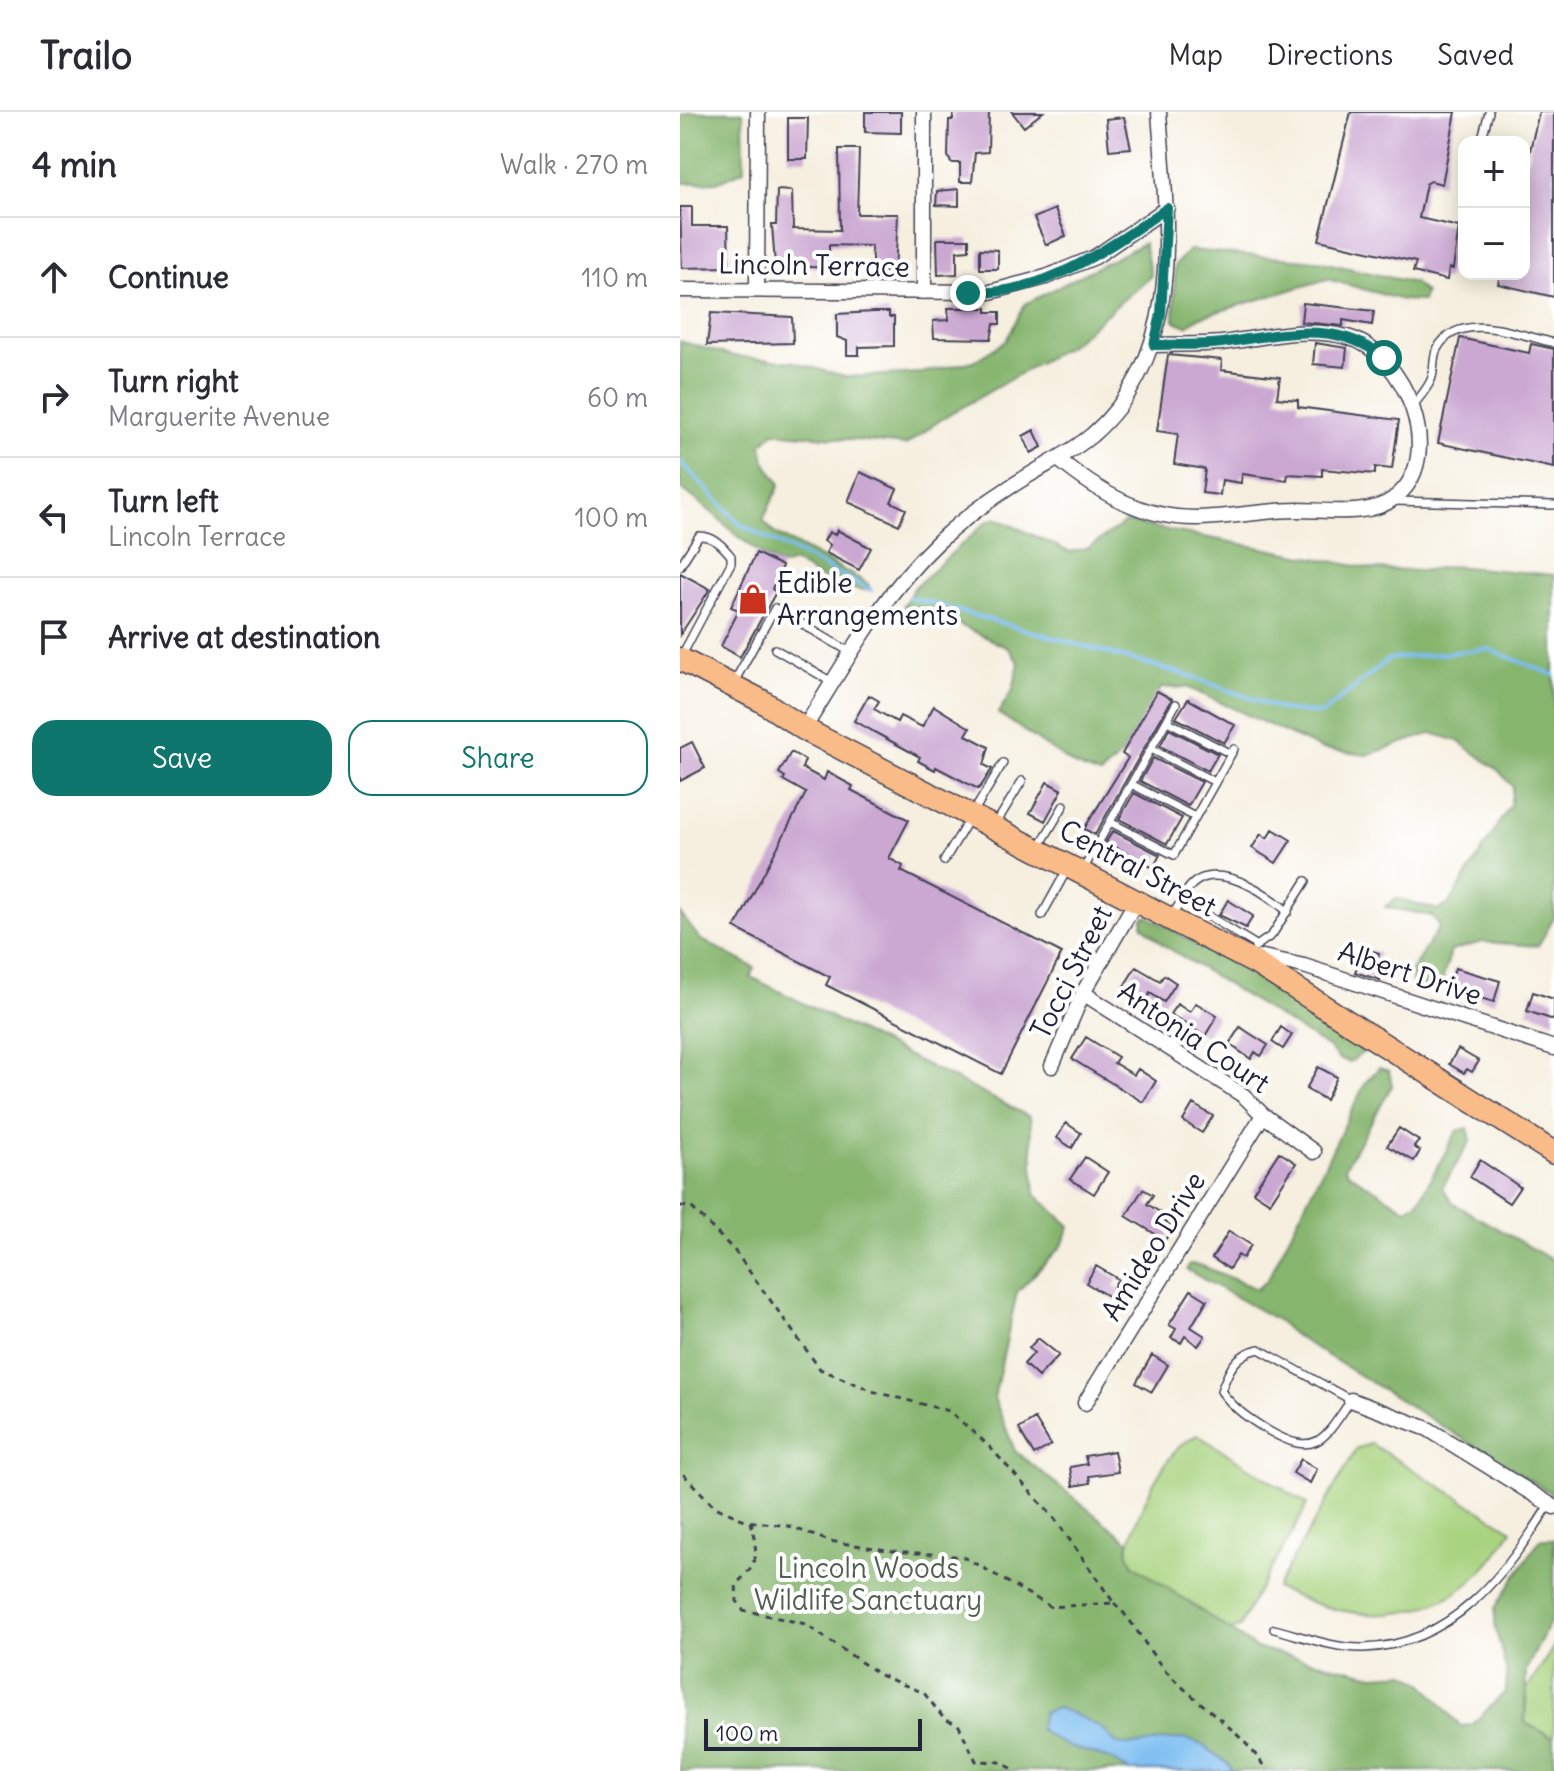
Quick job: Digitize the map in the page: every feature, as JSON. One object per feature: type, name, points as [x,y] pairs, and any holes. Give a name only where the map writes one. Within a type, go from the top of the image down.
[{"type":"main road","name":"Central Street","points":[[681,662],[732,685],[804,729],[1136,901],[1176,909],[1252,952],[1554,1153]]},
{"type":"street","points":[[757,290],[758,112]]},
{"type":"street","points":[[924,112],[924,292]]},
{"type":"street","points":[[804,729],[880,608],[940,541],[984,505],[1091,435],[1116,410],[1135,383],[1154,345],[1161,314],[1167,208],[1159,112]]},
{"type":"street","name":"Lincoln Terrace","points":[[680,290],[982,293],[1046,277],[1103,252],[1167,208]]},
{"type":"street","points":[[1058,459],[1084,480],[1124,504],[1192,518],[1282,510],[1356,510],[1392,501],[1408,483],[1415,463],[1417,433],[1413,406],[1384,358],[1365,342],[1344,336],[1270,334],[1220,343],[1154,345]]},
{"type":"street","name":"Tocci Street","points":[[1052,1066],[1083,993],[1136,901]]},
{"type":"street","name":"Albert Drive","points":[[1252,952],[1304,966],[1554,1048]]},
{"type":"street","name":"Antonia Court","points":[[1083,993],[1244,1096],[1263,1115],[1314,1152]]},
{"type":"street","name":"Amideo Drive","points":[[1085,1403],[1263,1115]]},
{"type":"street","points":[[1351,1400],[1428,1429],[1552,1506]]},
{"type":"lane","points":[[1483,136],[1489,112]]},
{"type":"lane","points":[[1413,406],[1432,379],[1435,352],[1448,334],[1460,328],[1482,328],[1554,343]]},
{"type":"lane","points":[[1392,501],[1554,505]]},
{"type":"lane","points":[[680,566],[699,536],[707,536],[722,545],[731,556],[731,563],[681,662]]},
{"type":"lane","points":[[732,685],[775,608]]},
{"type":"lane","points":[[797,621],[852,653]]},
{"type":"lane","points":[[775,649],[833,682]]},
{"type":"lane","points":[[1042,915],[1110,822],[1176,704]]},
{"type":"lane","points":[[1110,822],[1174,855],[1233,751],[1167,721]]},
{"type":"lane","points":[[1151,749],[1215,782]]},
{"type":"lane","points":[[944,861],[1003,763]]},
{"type":"lane","points":[[994,827],[1022,781]]},
{"type":"lane","points":[[1131,784],[1195,817]]},
{"type":"lane","points":[[1037,849],[1064,805]]},
{"type":"lane","points":[[1176,909],[1187,888],[1197,878],[1224,875],[1275,901],[1288,912]]},
{"type":"lane","points":[[1252,952],[1272,935],[1306,881]]},
{"type":"lane","points":[[1259,1349],[1351,1400],[1333,1427],[1318,1441],[1305,1446],[1293,1445],[1234,1409],[1221,1391],[1228,1370],[1244,1352],[1259,1349]]},
{"type":"lane","points":[[1274,1629],[1361,1648],[1405,1643],[1438,1629],[1486,1592],[1552,1506]]},
{"type":"path","points":[[680,1206],[691,1207],[734,1250],[820,1369],[875,1392],[949,1411],[987,1444],[1055,1519],[1114,1603],[1132,1620],[1165,1670],[1223,1720],[1267,1771]]},
{"type":"path","points":[[680,1471],[715,1507],[751,1521],[789,1526],[829,1541],[964,1557],[1051,1607],[1114,1603]]},
{"type":"path","points":[[751,1521],[756,1560],[751,1572],[736,1584],[737,1601],[743,1610],[805,1624],[880,1675],[914,1687],[945,1720],[958,1724],[976,1761],[1000,1762],[1017,1771]]},
{"type":"green space","points":[[690,112],[743,112],[744,170],[717,182],[680,183],[680,116]]},
{"type":"green space","points":[[1144,243],[1151,276],[1074,342],[939,421],[906,445],[774,432],[761,445],[765,462],[780,484],[763,520],[774,533],[867,583],[871,590],[840,586],[794,562],[782,566],[755,549],[680,488],[680,341],[732,356],[794,362],[846,377],[921,373],[974,361],[1006,341],[1025,304]]},
{"type":"green space","points":[[1189,250],[1318,261],[1414,283],[1425,293],[1422,301],[1402,300],[1327,279],[1200,317],[1187,326],[1174,321],[1175,265]]},
{"type":"green space","points":[[996,518],[1069,552],[1088,548],[1126,522],[1372,569],[1421,571],[1453,566],[1554,575],[1554,918],[1538,946],[1482,942],[1451,951],[1440,988],[1413,985],[1411,971],[1440,926],[1432,916],[1385,907],[1396,898],[1439,910],[1450,903],[1510,805],[1513,787],[1498,770],[1458,741],[1432,733],[1367,755],[1321,749],[1187,687],[1161,688],[1122,754],[1100,775],[1074,765],[998,713],[1013,690],[1019,663],[1008,648],[929,610],[903,606],[914,588],[986,522]]},
{"type":"green space","name":"Lincoln Woods Wildlife Sanctuary","points":[[680,913],[700,939],[755,968],[751,977],[1030,1117],[1035,1194],[1070,1226],[1062,1246],[1017,1292],[994,1398],[1015,1451],[1129,1542],[1127,1552],[1134,1565],[1256,1648],[1374,1675],[1405,1673],[1424,1684],[1460,1726],[1472,1725],[1506,1691],[1507,1673],[1495,1626],[1495,1608],[1540,1539],[1554,1539],[1554,1614],[1526,1670],[1525,1723],[1554,1738],[1554,1771],[680,1771]]},
{"type":"green space","points":[[1148,916],[1261,981],[1364,1052],[1350,1062],[1339,1059],[1329,1048],[1162,944],[1142,925],[1143,918]]},
{"type":"green space","points":[[1379,1068],[1389,1071],[1392,1086],[1345,1167],[1347,1172],[1406,1209],[1418,1202],[1457,1131],[1468,1128],[1471,1140],[1442,1188],[1453,1203],[1554,1261],[1554,1495],[1294,1335],[1277,1320],[1187,1270],[1189,1264],[1200,1265],[1257,1289],[1268,1279],[1366,1082]]},
{"type":"green space","points":[[1198,1435],[1307,1504],[1240,1627],[1228,1631],[1134,1565],[1127,1552],[1144,1503],[1163,1468],[1174,1453]]},
{"type":"green space","points":[[1371,1444],[1512,1530],[1491,1561],[1468,1584],[1443,1600],[1417,1610],[1390,1614],[1361,1613],[1304,1600],[1276,1588],[1357,1448]]},
{"type":"green space","points":[[1554,1646],[1554,1738],[1525,1723],[1527,1689]]},
{"type":"water","points":[[1056,1708],[1100,1728],[1117,1744],[1190,1740],[1215,1754],[1232,1771],[1129,1771],[1113,1760],[1062,1744],[1039,1729],[1043,1713]]},
{"type":"building","points":[[865,112],[901,112],[901,133],[865,132]]},
{"type":"building","points":[[953,112],[989,112],[988,152],[975,153],[972,182],[960,182],[960,163],[951,163],[948,156],[949,120],[953,120]]},
{"type":"building","points":[[1012,112],[1043,112],[1024,127]]},
{"type":"building","points":[[1351,112],[1456,112],[1442,184],[1431,181],[1426,184],[1419,218],[1458,227],[1453,269],[1449,268],[1447,280],[1413,272],[1416,262],[1319,240]]},
{"type":"building","points":[[1539,112],[1554,112],[1554,297],[1498,284],[1499,280],[1530,280],[1530,150]]},
{"type":"building","points":[[1124,117],[1131,148],[1109,150],[1106,119]]},
{"type":"building","points":[[788,118],[808,118],[807,159],[788,159]]},
{"type":"building","points":[[839,149],[859,149],[857,214],[898,214],[895,272],[873,271],[871,246],[829,245],[829,268],[775,265],[772,225],[776,225],[777,190],[792,191],[793,229],[840,230]]},
{"type":"building","points":[[959,189],[959,206],[936,205],[937,191]]},
{"type":"building","points":[[680,207],[692,207],[692,226],[728,226],[729,267],[682,268]]},
{"type":"building","points":[[1055,209],[1066,236],[1046,245],[1034,218]]},
{"type":"building","points":[[937,239],[969,239],[969,250],[957,251],[957,274],[938,275]]},
{"type":"building","points":[[980,249],[998,250],[998,269],[980,269]]},
{"type":"building","points":[[1303,303],[1374,311],[1372,325],[1343,320],[1343,326],[1301,322]]},
{"type":"building","points":[[948,308],[987,308],[987,312],[1000,312],[1000,324],[994,324],[991,339],[934,338],[933,321],[949,320]]},
{"type":"building","points":[[889,312],[889,317],[894,317],[894,346],[859,347],[859,355],[847,355],[847,341],[837,337],[837,314]]},
{"type":"building","points":[[711,313],[792,317],[793,343],[707,345]]},
{"type":"building","points":[[1460,338],[1529,353],[1531,344],[1554,349],[1554,468],[1438,443]]},
{"type":"building","points":[[1315,343],[1347,348],[1345,367],[1313,364]]},
{"type":"building","points":[[1168,355],[1222,360],[1221,370],[1280,377],[1277,398],[1298,400],[1298,407],[1399,420],[1392,469],[1375,467],[1375,474],[1322,469],[1322,476],[1288,474],[1287,480],[1242,474],[1241,483],[1222,480],[1220,495],[1202,493],[1205,469],[1174,464],[1178,434],[1157,431]]},
{"type":"building","points":[[1034,430],[1042,447],[1031,453],[1023,436]]},
{"type":"building","points":[[860,472],[897,489],[891,502],[906,509],[899,525],[848,502]]},
{"type":"building","points":[[837,530],[871,548],[859,570],[826,553],[830,545],[824,541],[829,532],[835,535]]},
{"type":"building","name":"Edible Arrangements","points":[[756,553],[782,566],[772,589],[776,592],[740,657],[721,646],[739,610],[731,607]]},
{"type":"building","points":[[680,573],[710,589],[680,635]]},
{"type":"building","points":[[1157,691],[1172,699],[1095,835],[1084,829],[1128,758],[1122,754]]},
{"type":"building","points":[[869,695],[879,701],[874,709],[897,722],[900,716],[922,727],[934,706],[970,728],[966,735],[989,747],[984,765],[992,769],[981,786],[978,789],[936,767],[935,770],[918,761],[920,757],[854,721]]},
{"type":"building","points":[[1188,699],[1235,725],[1224,743],[1176,718]]},
{"type":"building","points":[[1169,729],[1218,754],[1208,771],[1160,746]]},
{"type":"building","points":[[692,742],[705,768],[680,781],[680,748]]},
{"type":"building","points":[[791,752],[805,760],[802,768],[824,780],[827,772],[853,786],[851,790],[909,820],[889,858],[903,866],[901,871],[1062,953],[1001,1074],[826,985],[830,977],[735,928],[806,793],[783,780],[785,777],[779,773]]},
{"type":"building","points":[[1153,758],[1202,782],[1188,806],[1140,781]]},
{"type":"building","points":[[1047,782],[1062,790],[1045,821],[1030,813]]},
{"type":"building","points":[[1134,793],[1182,818],[1167,844],[1119,819]]},
{"type":"building","points":[[1273,829],[1291,840],[1276,863],[1252,848],[1261,834],[1267,838]]},
{"type":"building","points":[[1113,831],[1160,855],[1153,868],[1106,842]]},
{"type":"building","points":[[1228,900],[1253,916],[1246,928],[1219,915]]},
{"type":"building","points":[[1369,950],[1379,953],[1377,961],[1386,964],[1380,980],[1355,972],[1361,956],[1366,958]]},
{"type":"building","points":[[1136,967],[1160,981],[1164,975],[1176,983],[1164,1002],[1150,993],[1147,1000],[1124,986]]},
{"type":"building","points":[[1455,968],[1500,981],[1494,1002],[1449,989]]},
{"type":"building","points":[[1533,992],[1554,999],[1554,1020],[1527,1011]]},
{"type":"building","points":[[1196,1003],[1217,1016],[1205,1036],[1170,1014],[1177,1004],[1190,1012]]},
{"type":"building","points":[[1240,1027],[1268,1045],[1261,1056],[1255,1052],[1251,1059],[1229,1044]]},
{"type":"building","points":[[1281,1027],[1292,1035],[1283,1049],[1272,1042]]},
{"type":"building","points":[[1086,1037],[1118,1057],[1114,1063],[1134,1075],[1138,1069],[1156,1081],[1143,1102],[1072,1059]]},
{"type":"building","points":[[1458,1049],[1479,1061],[1472,1072],[1467,1069],[1464,1073],[1449,1064]]},
{"type":"building","points":[[1318,1067],[1337,1077],[1326,1100],[1306,1089]]},
{"type":"building","points":[[1193,1104],[1213,1116],[1202,1133],[1183,1121]]},
{"type":"building","points":[[1066,1123],[1081,1133],[1072,1148],[1057,1138]]},
{"type":"building","points":[[1399,1128],[1419,1141],[1414,1147],[1420,1151],[1414,1161],[1387,1146]]},
{"type":"building","points":[[1279,1152],[1296,1163],[1270,1203],[1253,1192]]},
{"type":"building","points":[[1085,1157],[1108,1172],[1094,1194],[1070,1179]]},
{"type":"building","points":[[1480,1160],[1520,1187],[1509,1203],[1470,1177]]},
{"type":"building","points":[[1143,1189],[1153,1195],[1147,1204],[1163,1214],[1160,1219],[1173,1227],[1165,1240],[1126,1216]]},
{"type":"building","points":[[1229,1231],[1251,1245],[1243,1258],[1238,1255],[1229,1269],[1212,1258]]},
{"type":"building","points":[[1096,1266],[1118,1279],[1114,1286],[1122,1291],[1116,1301],[1086,1283]]},
{"type":"building","points":[[1191,1290],[1207,1300],[1191,1327],[1205,1336],[1198,1346],[1185,1336],[1181,1343],[1171,1338],[1176,1329],[1169,1325]]},
{"type":"building","points":[[1038,1338],[1059,1355],[1038,1377],[1024,1364],[1034,1353],[1029,1348]]},
{"type":"building","points":[[1152,1355],[1168,1365],[1152,1392],[1136,1383]]},
{"type":"building","points":[[1035,1419],[1051,1445],[1034,1455],[1019,1429]]},
{"type":"building","points":[[1114,1451],[1118,1472],[1089,1476],[1090,1483],[1073,1486],[1070,1467],[1087,1464],[1085,1456]]},
{"type":"building","points":[[1301,1459],[1317,1469],[1310,1483],[1293,1473]]},
{"type":"waterway","points":[[680,461],[741,525],[871,590]]},
{"type":"waterway","points":[[909,597],[1190,676],[1283,710],[1322,714],[1389,659],[1488,649],[1554,675]]},
{"type":"place","name":"Edible Arrangements","points":[[753,599]]},
{"type":"route","points":[[968,293],[1013,287],[1076,266],[1112,247],[1167,208],[1161,314],[1154,345],[1220,343],[1270,334],[1320,333],[1365,342],[1384,358]]}]
